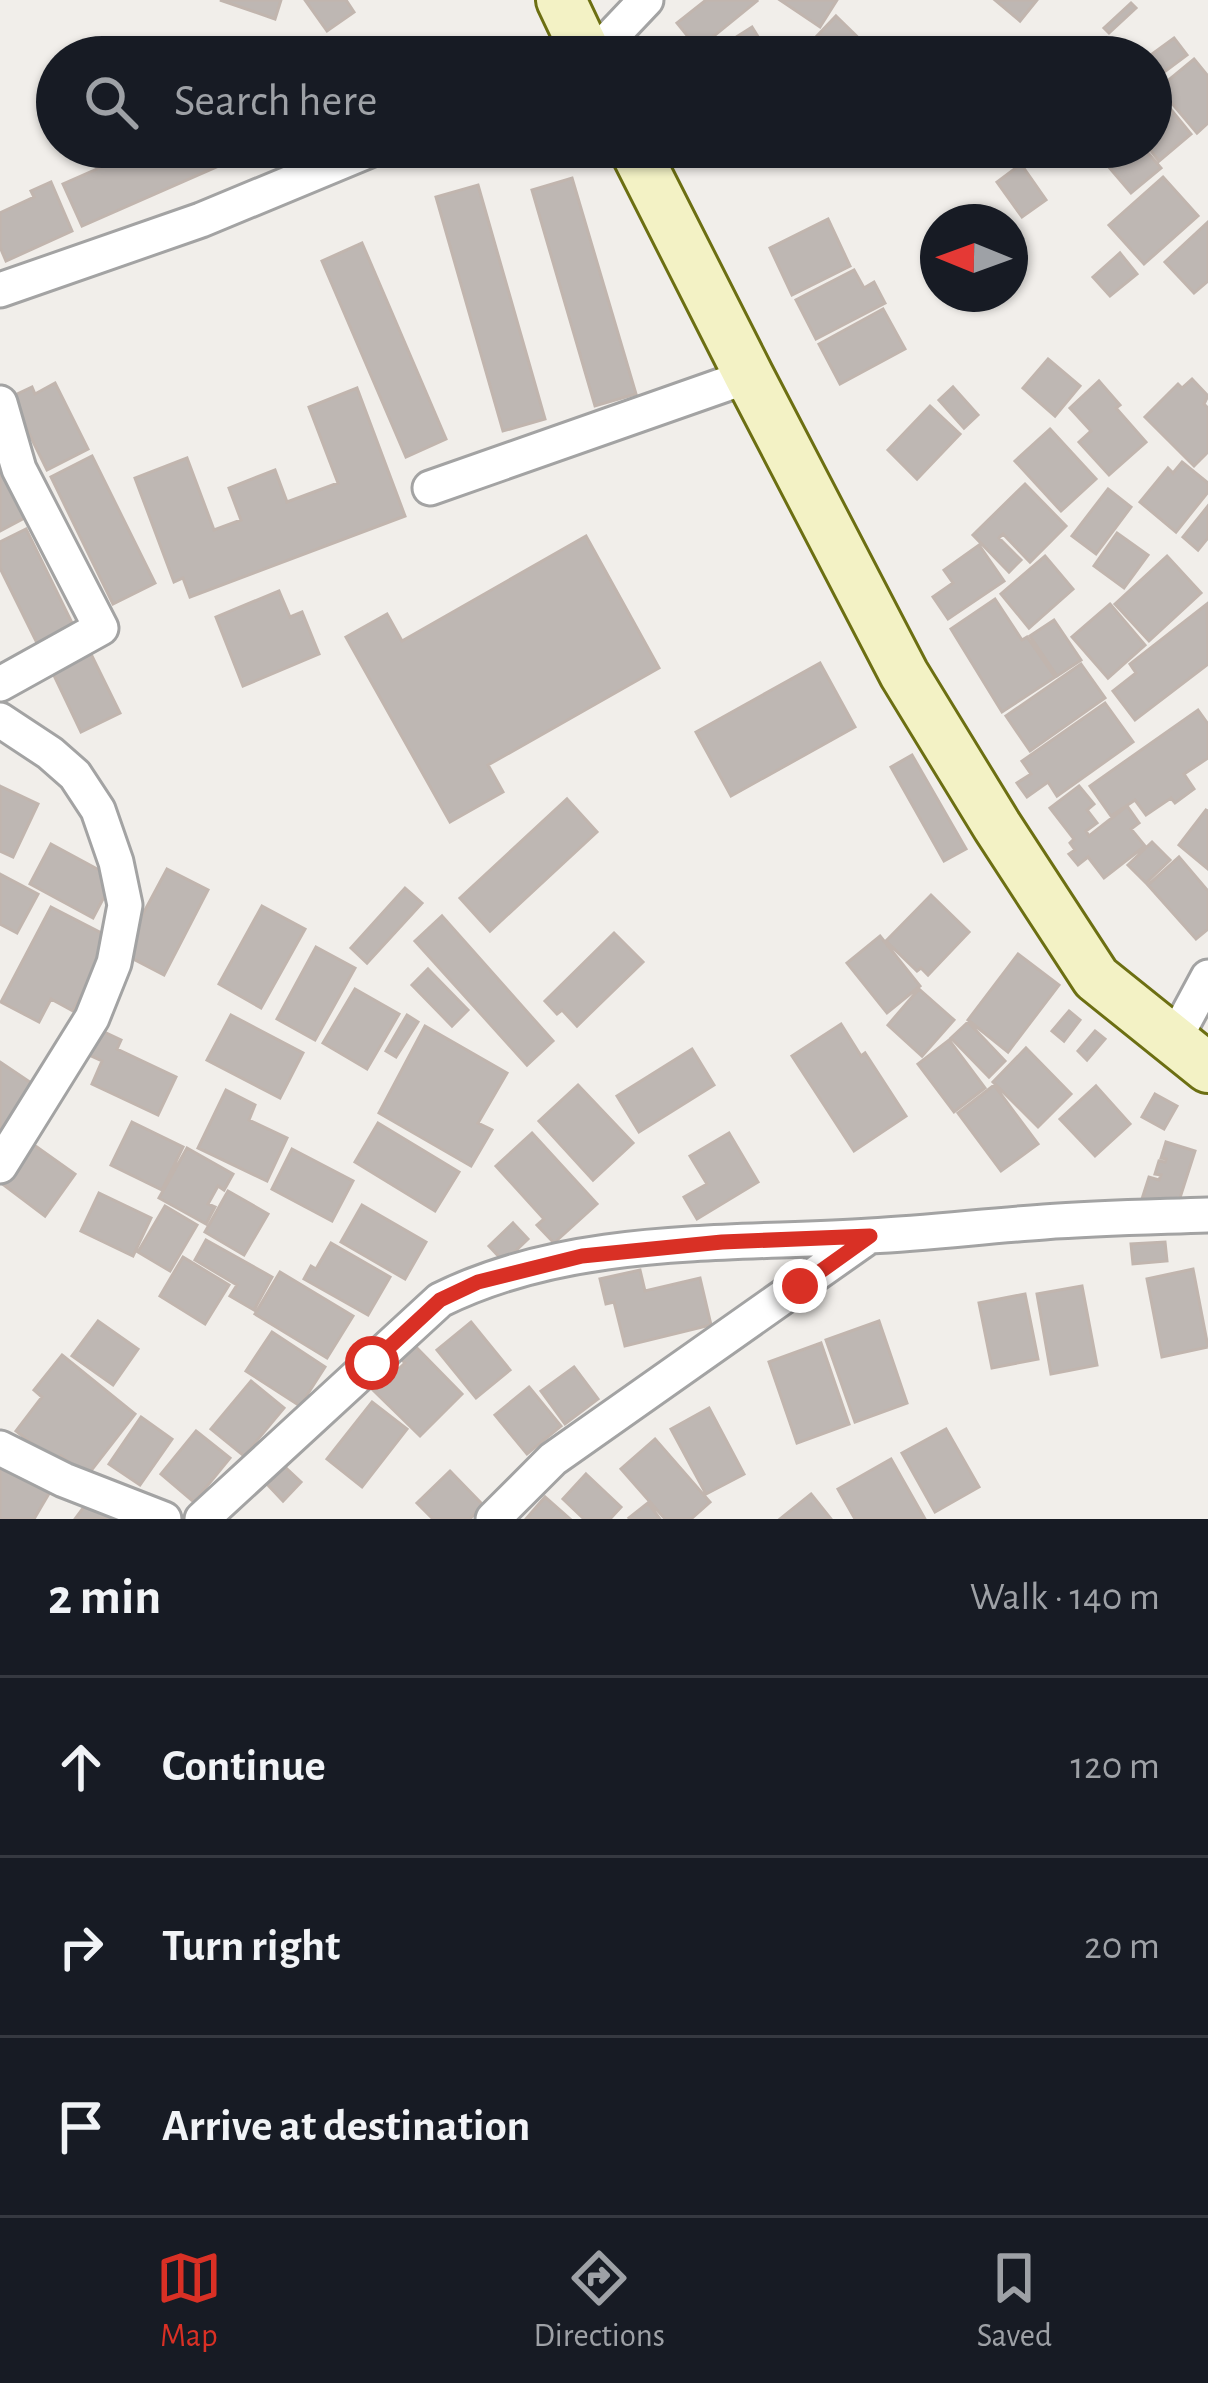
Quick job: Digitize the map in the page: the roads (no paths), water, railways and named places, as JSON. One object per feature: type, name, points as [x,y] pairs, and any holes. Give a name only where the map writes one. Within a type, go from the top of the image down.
[{"type":"main road","points":[[561,0],[579,36]]},
{"type":"main road","points":[[644,168],[904,674],[997,826],[1096,978],[1191,1055]]},
{"type":"street","points":[[611,36],[646,0]]},
{"type":"street","points":[[0,290],[201,220],[326,168]]},
{"type":"street","points":[[430,488],[748,376]]},
{"type":"street","points":[[0,404],[19,469],[101,628],[0,684]]},
{"type":"street","points":[[0,720],[75,775],[98,810],[116,862],[124,905],[114,963],[92,1018],[0,1166]]},
{"type":"street","points":[[1191,1055],[1208,977]]},
{"type":"street","points":[[202,1519],[440,1300],[478,1282],[582,1256],[722,1242],[1208,1215]]},
{"type":"street","points":[[493,1519],[553,1459],[870,1236]]},
{"type":"street","points":[[0,1448],[64,1480],[164,1519]]}]
